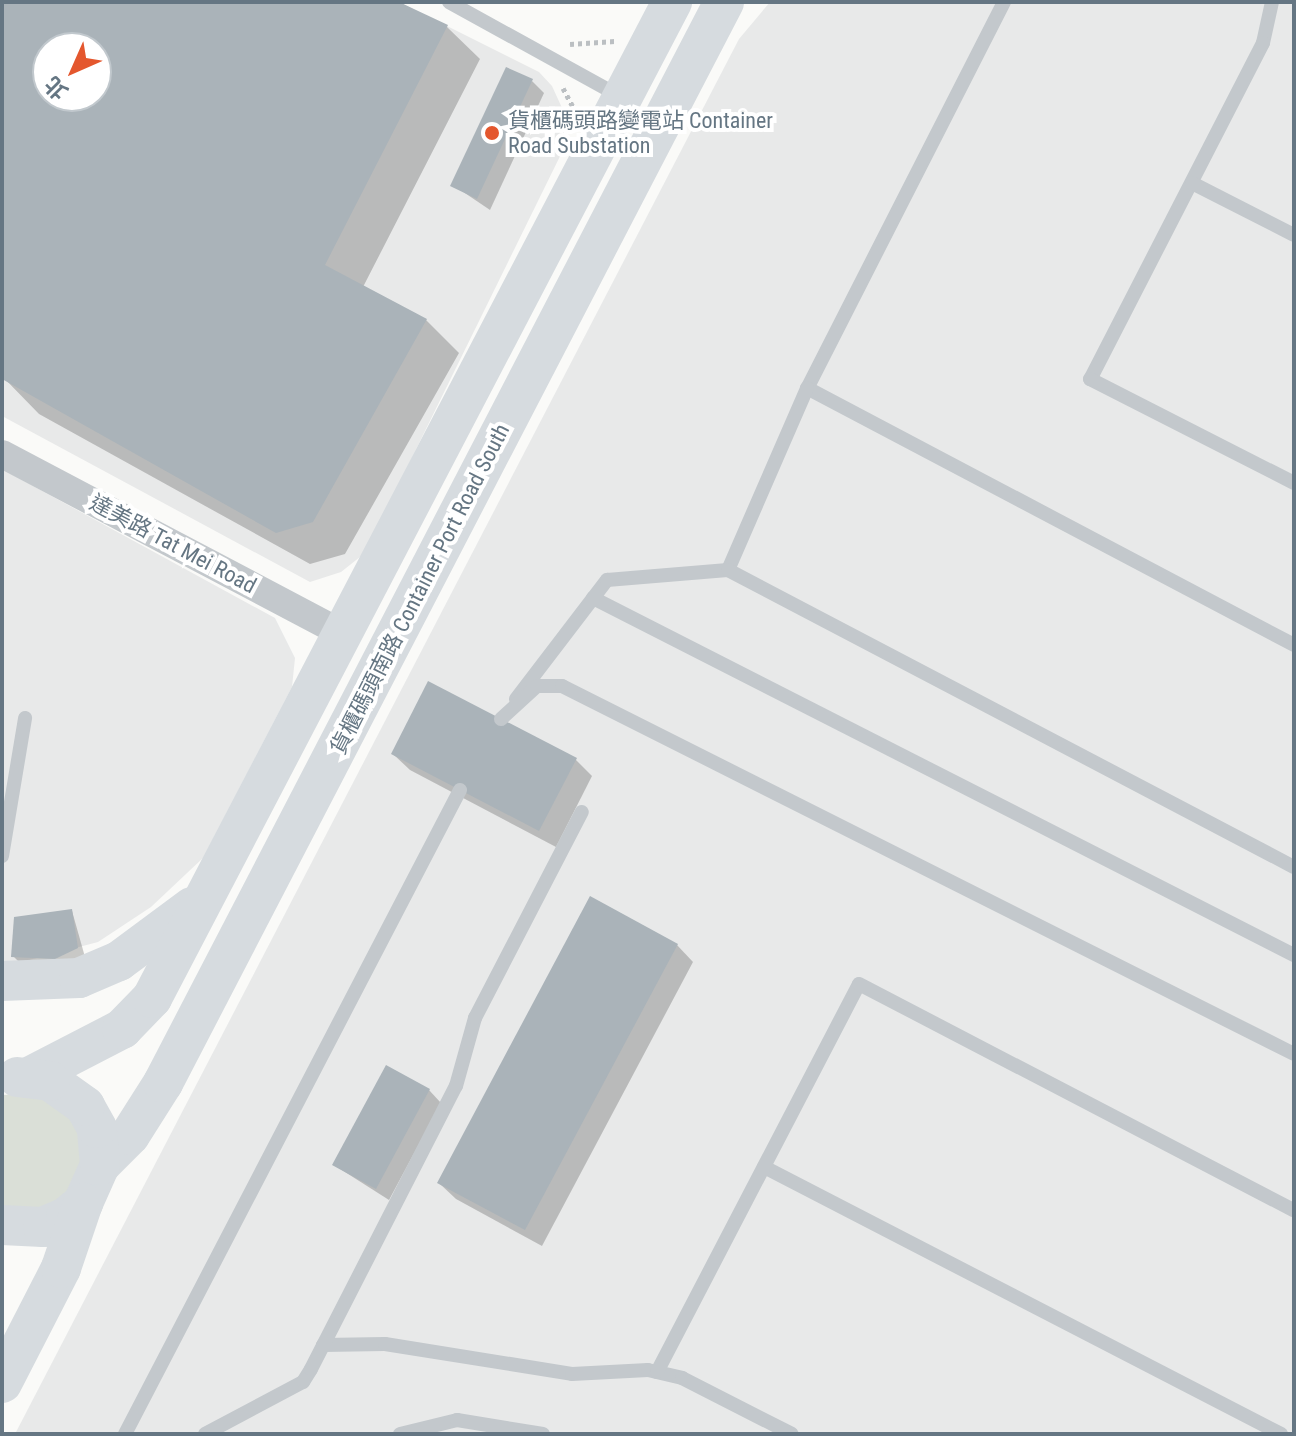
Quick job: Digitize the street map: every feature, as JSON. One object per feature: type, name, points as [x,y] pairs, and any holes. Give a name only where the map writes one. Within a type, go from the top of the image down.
[{"type":"street","name":"貨櫃碼頭南路 Container Port Road South","points":[[11,1077],[138,1016],[209,892],[672,2]]},
{"type":"street","name":"貨櫃碼頭南路 Container Port Road South","points":[[100,1165],[130,1135],[163,1083],[724,2]]},
{"type":"street","name":"達美路 Tat Mei Road","points":[[2,454],[344,634]]},
{"type":"street","points":[[2,981],[41,984],[119,961],[209,892]]},
{"type":"street","points":[[2,1383],[61,1268],[83,1203],[100,1165],[97,1128],[85,1106],[50,1081],[11,1077]]},
{"type":"street","points":[[2,1225],[43,1227],[83,1203]]},
{"type":"lane","points":[[449,2],[622,97]]},
{"type":"lane","points":[[728,570],[807,388],[1004,2]]},
{"type":"lane","points":[[1272,2],[1263,43],[1090,379],[1294,483]]},
{"type":"lane","points":[[1192,183],[1294,235]]},
{"type":"lane","points":[[807,388],[1294,645]]},
{"type":"lane","points":[[501,719],[607,580],[728,570],[1294,867]]},
{"type":"lane","points":[[593,598],[1294,955]]},
{"type":"lane","points":[[516,699],[537,686],[587,698],[1294,1054]]},
{"type":"lane","points":[[2,856],[25,718]]},
{"type":"lane","points":[[125,1434],[460,790]]},
{"type":"lane","points":[[205,1434],[303,1382],[456,1086],[475,1018],[582,812]]},
{"type":"lane","points":[[657,1372],[859,984],[1294,1210]]},
{"type":"lane","points":[[764,1167],[1281,1434]]},
{"type":"lane","points":[[323,1345],[385,1344],[572,1374],[657,1372],[792,1434]]},
{"type":"lane","points":[[400,1434],[457,1420],[543,1434]]},
{"type":"path","points":[[557,38],[603,46],[620,39]]},
{"type":"path","points":[[554,79],[579,124]]},
{"type":"shaded area","points":[[2,2],[399,2],[539,72],[552,86],[568,121],[567,142],[365,553],[341,572],[310,582],[2,416]]},
{"type":"shaded area","points":[[770,2],[1294,2],[1294,1434],[15,1434],[739,39]]},
{"type":"shaded area","points":[[2,469],[275,618],[295,658],[292,687],[203,858],[151,907],[98,942],[14,964],[2,960]]},
{"type":"shaded area","points":[[37,1093],[71,1113],[86,1149],[74,1189],[39,1213],[2,1210],[2,1095]]},
{"type":"building","points":[[2,2],[399,2],[448,25],[325,265],[427,319],[313,522],[276,533],[2,379]]},
{"type":"building","name":"貨櫃碼頭路變電站 Container Road Substation","points":[[506,67],[533,79],[477,199],[450,186]]},
{"type":"building","points":[[428,681],[577,758],[539,831],[391,754]]},
{"type":"building","points":[[590,896],[678,944],[525,1230],[437,1183]]},
{"type":"building","points":[[72,909],[78,948],[55,959],[11,957],[14,917]]},
{"type":"building","points":[[386,1065],[430,1089],[376,1189],[332,1165]]},
{"type":"place","name":"貨櫃碼頭路變電站 Container Road Substation","points":[[492,133]]}]
